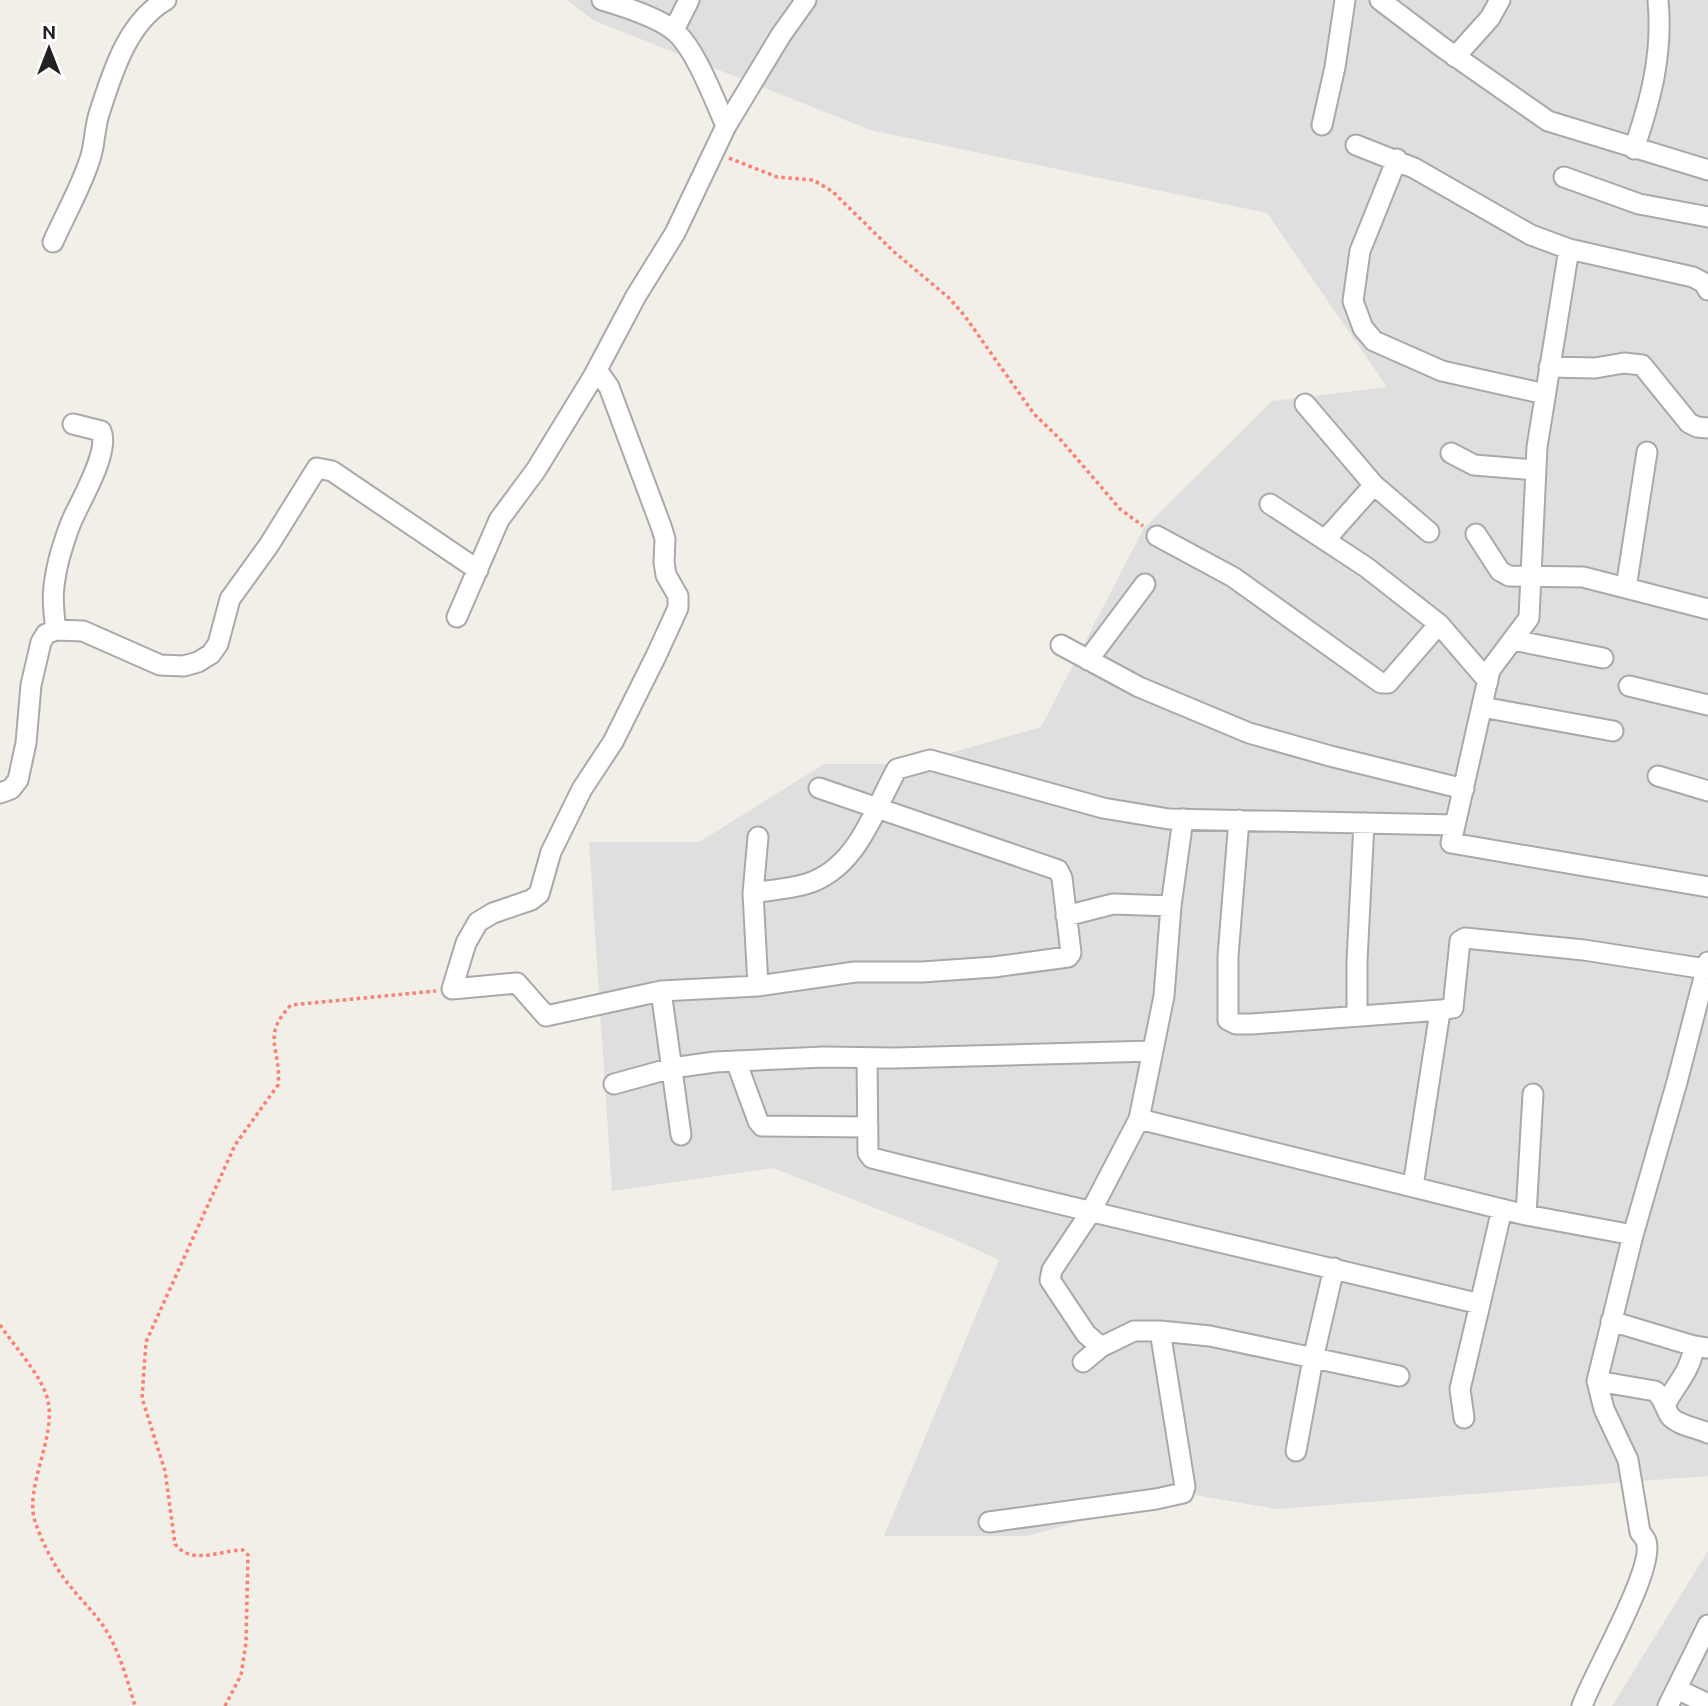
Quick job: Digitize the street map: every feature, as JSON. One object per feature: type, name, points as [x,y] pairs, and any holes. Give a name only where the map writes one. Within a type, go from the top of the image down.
[{"type":"street","points":[[53,242],[90,161],[109,82],[131,35],[153,7],[166,0]]},
{"type":"street","points":[[602,0],[624,6],[674,30],[698,63],[726,125]]},
{"type":"street","points":[[674,30],[689,0]]},
{"type":"street","points":[[457,617],[499,520],[536,470],[597,370],[636,296],[675,233],[726,125],[781,35],[806,0]]},
{"type":"street","points":[[1322,125],[1335,67],[1345,0]]},
{"type":"street","points":[[1380,0],[1455,57],[1548,121],[1708,170]]},
{"type":"street","points":[[1455,57],[1490,18],[1500,0]]},
{"type":"street","points":[[1634,149],[1652,96],[1659,45],[1658,0]]},
{"type":"street","points":[[1356,145],[1397,159],[1531,235],[1569,249],[1693,277],[1704,283],[1708,290]]},
{"type":"street","points":[[1397,159],[1360,251],[1353,301],[1363,328],[1374,341],[1442,371],[1545,394]]},
{"type":"street","points":[[1564,177],[1639,204],[1708,217]]},
{"type":"street","points":[[1569,249],[1549,367],[1536,470],[1529,618],[1490,670],[1451,843],[1708,887]]},
{"type":"street","points":[[1549,367],[1595,368],[1624,363],[1642,365],[1689,423],[1708,428]]},
{"type":"street","points":[[597,370],[610,387],[661,526],[665,539],[666,575],[678,596],[678,608],[613,742],[582,789],[551,852],[539,894],[531,900],[493,913],[478,922],[466,943],[452,989],[517,983],[546,1016],[661,991],[758,986],[855,972],[922,972],[994,967],[1068,957],[1072,953],[1062,878],[1058,870],[819,788]]},
{"type":"street","points":[[1305,404],[1374,485],[1429,532]]},
{"type":"street","points":[[56,630],[52,597],[60,557],[72,519],[96,467],[103,436],[101,431],[73,424]]},
{"type":"street","points":[[1626,588],[1647,452]]},
{"type":"street","points":[[1451,453],[1474,465],[1536,470]]},
{"type":"street","points":[[0,793],[11,789],[18,780],[26,743],[31,685],[41,642],[46,634],[56,630],[83,631],[160,665],[184,666],[211,654],[218,644],[230,599],[269,545],[317,468],[332,471],[478,570]]},
{"type":"street","points":[[1325,540],[1374,485]]},
{"type":"street","points":[[1270,504],[1366,567],[1439,624],[1488,681]]},
{"type":"street","points":[[1476,534],[1500,571],[1509,576],[1583,577],[1708,609]]},
{"type":"street","points":[[1157,536],[1233,577],[1381,683],[1388,683],[1439,624]]},
{"type":"street","points":[[1088,660],[1145,584]]},
{"type":"street","points":[[1513,640],[1603,658]]},
{"type":"street","points":[[1061,645],[1139,687],[1249,733],[1464,789]]},
{"type":"street","points":[[1629,686],[1708,705]]},
{"type":"street","points":[[1482,707],[1613,732]]},
{"type":"street","points":[[753,893],[807,884],[834,871],[854,851],[897,769],[930,760],[1103,808],[1183,819],[1455,825]]},
{"type":"street","points":[[1658,776],[1708,791]]},
{"type":"street","points":[[1101,1347],[1086,1334],[1050,1280],[1052,1270],[1090,1213],[1139,1119],[1164,996],[1171,906],[1183,819]]},
{"type":"street","points":[[1239,820],[1228,956],[1227,1020],[1236,1024],[1453,1008],[1460,941],[1465,938],[1707,966],[1633,1235],[1597,1381],[1604,1409],[1628,1460],[1640,1532],[1646,1542],[1647,1552],[1636,1593],[1582,1706]]},
{"type":"street","points":[[1357,1015],[1364,823]]},
{"type":"street","points":[[758,837],[753,893],[758,986]]},
{"type":"street","points":[[1066,916],[1113,904],[1171,906]]},
{"type":"street","points":[[661,991],[681,1135]]},
{"type":"street","points":[[1413,1186],[1441,1010]]},
{"type":"street","points":[[614,1084],[672,1068],[736,1061],[1153,1051]]},
{"type":"street","points":[[867,1058],[868,1153],[872,1158],[1090,1213],[1480,1304]]},
{"type":"street","points":[[736,1061],[762,1126],[868,1127]]},
{"type":"street","points":[[1526,1215],[1533,1094]]},
{"type":"street","points":[[1139,1119],[1526,1215],[1633,1235]]},
{"type":"street","points":[[1464,1418],[1460,1388],[1502,1209]]},
{"type":"street","points":[[1296,1451],[1334,1268]]},
{"type":"street","points":[[1611,1321],[1701,1347],[1665,1405]]},
{"type":"street","points":[[1083,1362],[1101,1347],[1134,1331],[1160,1331],[1210,1336],[1399,1376]]},
{"type":"street","points":[[989,1522],[1183,1493],[1185,1487],[1160,1331]]},
{"type":"street","points":[[1597,1381],[1655,1391],[1661,1395],[1669,1415],[1675,1421],[1708,1433]]},
{"type":"street","points":[[1706,1705],[1672,1697],[1708,1625]]},
{"type":"path","points":[[714,152],[777,177],[813,180],[832,191],[893,251],[948,298],[979,335],[1034,414],[1060,439],[1120,509],[1157,536]]},
{"type":"path","points":[[225,1706],[241,1675],[246,1643],[248,1555],[243,1550],[234,1550],[204,1557],[191,1556],[175,1544],[165,1471],[142,1398],[146,1342],[235,1145],[278,1085],[274,1038],[277,1019],[291,1005],[452,989]]},
{"type":"path","points":[[0,1325],[36,1374],[47,1398],[51,1420],[35,1492],[33,1517],[43,1542],[69,1585],[91,1609],[116,1647],[135,1706]]},
{"type":"shaded area","points":[[567,0],[1708,0],[1708,1476],[1277,1509],[1183,1493],[1027,1536],[884,1536],[999,1260],[949,1237],[773,1168],[612,1191],[589,842],[699,842],[824,764],[912,764],[1041,727],[1144,528],[1272,401],[1387,387],[1267,213],[870,130],[593,20]]},
{"type":"shaded area","points":[[1708,1551],[1708,1706],[1612,1706]]}]
